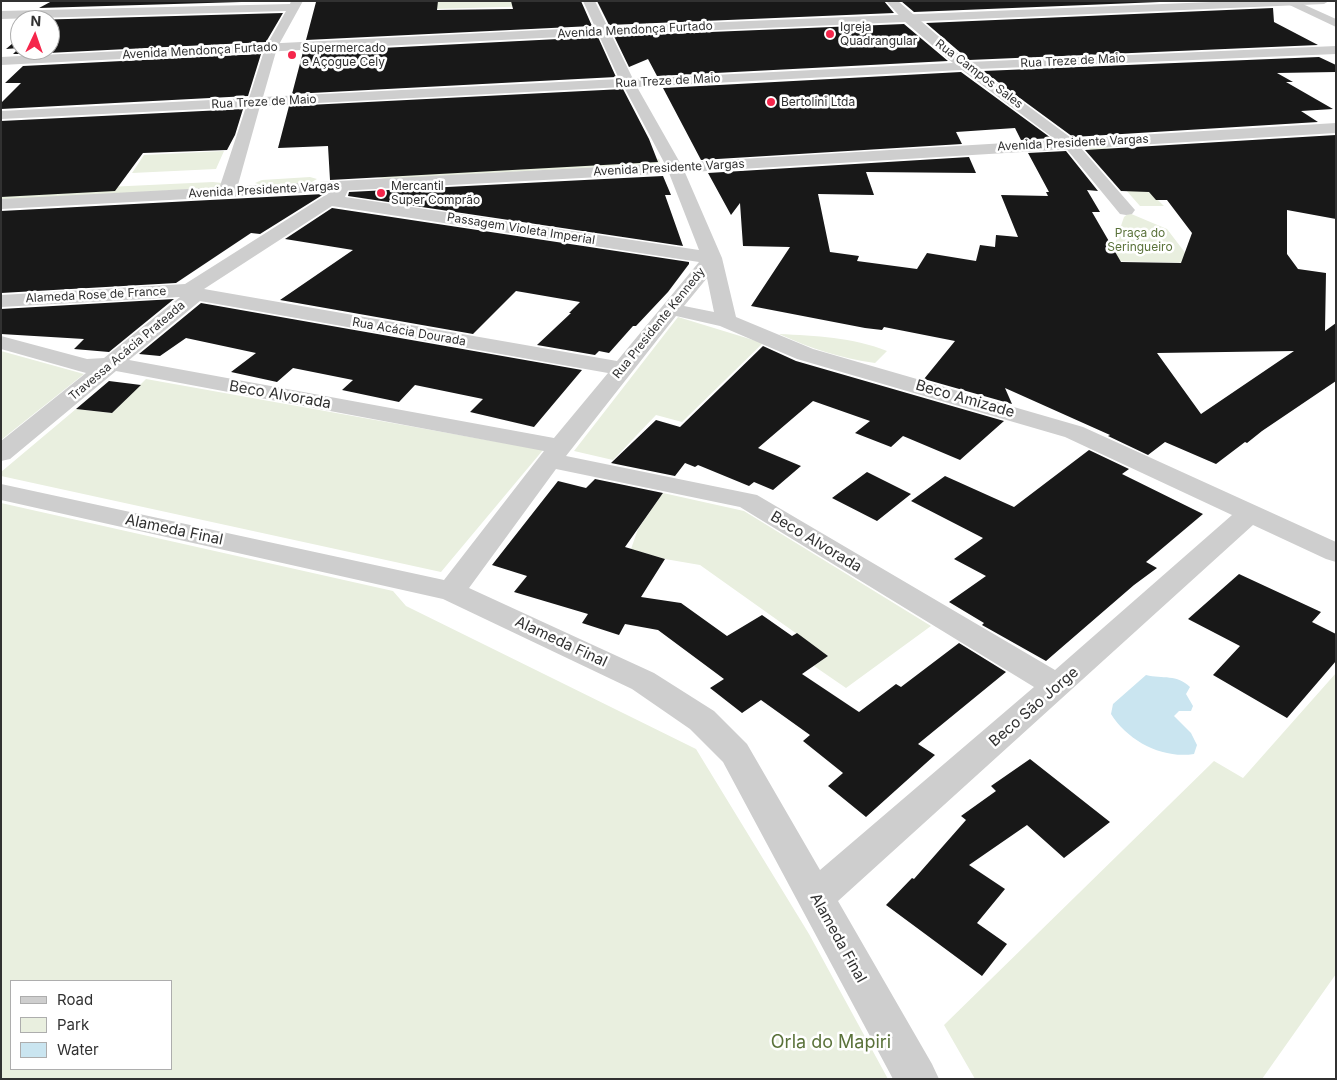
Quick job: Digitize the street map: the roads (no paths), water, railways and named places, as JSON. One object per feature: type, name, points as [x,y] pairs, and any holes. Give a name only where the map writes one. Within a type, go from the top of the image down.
[{"type":"street","name":"Rua Presidente Kennedy","points":[[451,591],[555,453],[712,258],[672,161],[628,83],[602,32],[589,1]]},
{"type":"street","name":"Rua Campos Sales","points":[[891,1],[964,66],[1056,131],[1069,143],[1126,210]]},
{"type":"street","name":"Avenida Mendonça Furtado","points":[[1,61],[908,18],[1324,1]]},
{"type":"street","points":[[1288,2],[1334,24]]},
{"type":"street","points":[[1,15],[295,4]]},
{"type":"street","points":[[229,185],[271,48],[295,4]]},
{"type":"street","name":"Rua Treze de Maio","points":[[1,114],[964,66],[1336,50]]},
{"type":"street","name":"Avenida Presidente Vargas","points":[[1,190],[229,185],[335,193],[672,161],[1056,131],[1336,116]]},
{"type":"street","name":"Avenida Presidente Vargas","points":[[1,204],[229,185],[1336,128]]},
{"type":"street","name":"Passagem Violeta Imperial","points":[[335,193],[712,258]]},
{"type":"street","name":"Travessa Acácia Prateada","points":[[1,454],[112,364],[193,292],[335,193]]},
{"type":"street","points":[[712,258],[726,321]]},
{"type":"street","name":"Alameda Rose de France","points":[[1,301],[193,292]]},
{"type":"street","name":"Rua Acácia Dourada","points":[[193,292],[622,369]]},
{"type":"street","name":"Beco Amizade","points":[[670,309],[726,321],[805,354],[1074,432],[1336,553]]},
{"type":"street","name":"Beco Alvorada","points":[[1,342],[86,366],[112,364],[555,453],[748,501],[1057,686]]},
{"type":"street","name":"Alameda Final","points":[[1,492],[451,591],[643,681],[702,720],[735,753],[917,1079]]},
{"type":"street","name":"Beco São Jorge","points":[[815,898],[1057,686],[1250,513]]},
{"type":"water","points":[[1146,675],[1180,680],[1190,687],[1186,694],[1193,706],[1191,711],[1179,711],[1174,716],[1191,733],[1197,745],[1194,754],[1170,754],[1147,746],[1136,740],[1118,724],[1111,714],[1113,704]]},
{"type":"place","name":"Igreja Quadrangular","points":[[830,34]]},
{"type":"place","name":"Supermercado e Açogue Cely","points":[[292,55]]},
{"type":"place","name":"Bertolini Ltda","points":[[771,102]]},
{"type":"place","name":"Mercantil Super Comprão","points":[[381,193]]},
{"type":"park label","name":"Praça do Seringueiro","points":[[1140,240]]},
{"type":"park label","name":"Orla do Mapiri","points":[[831,1043]]}]
